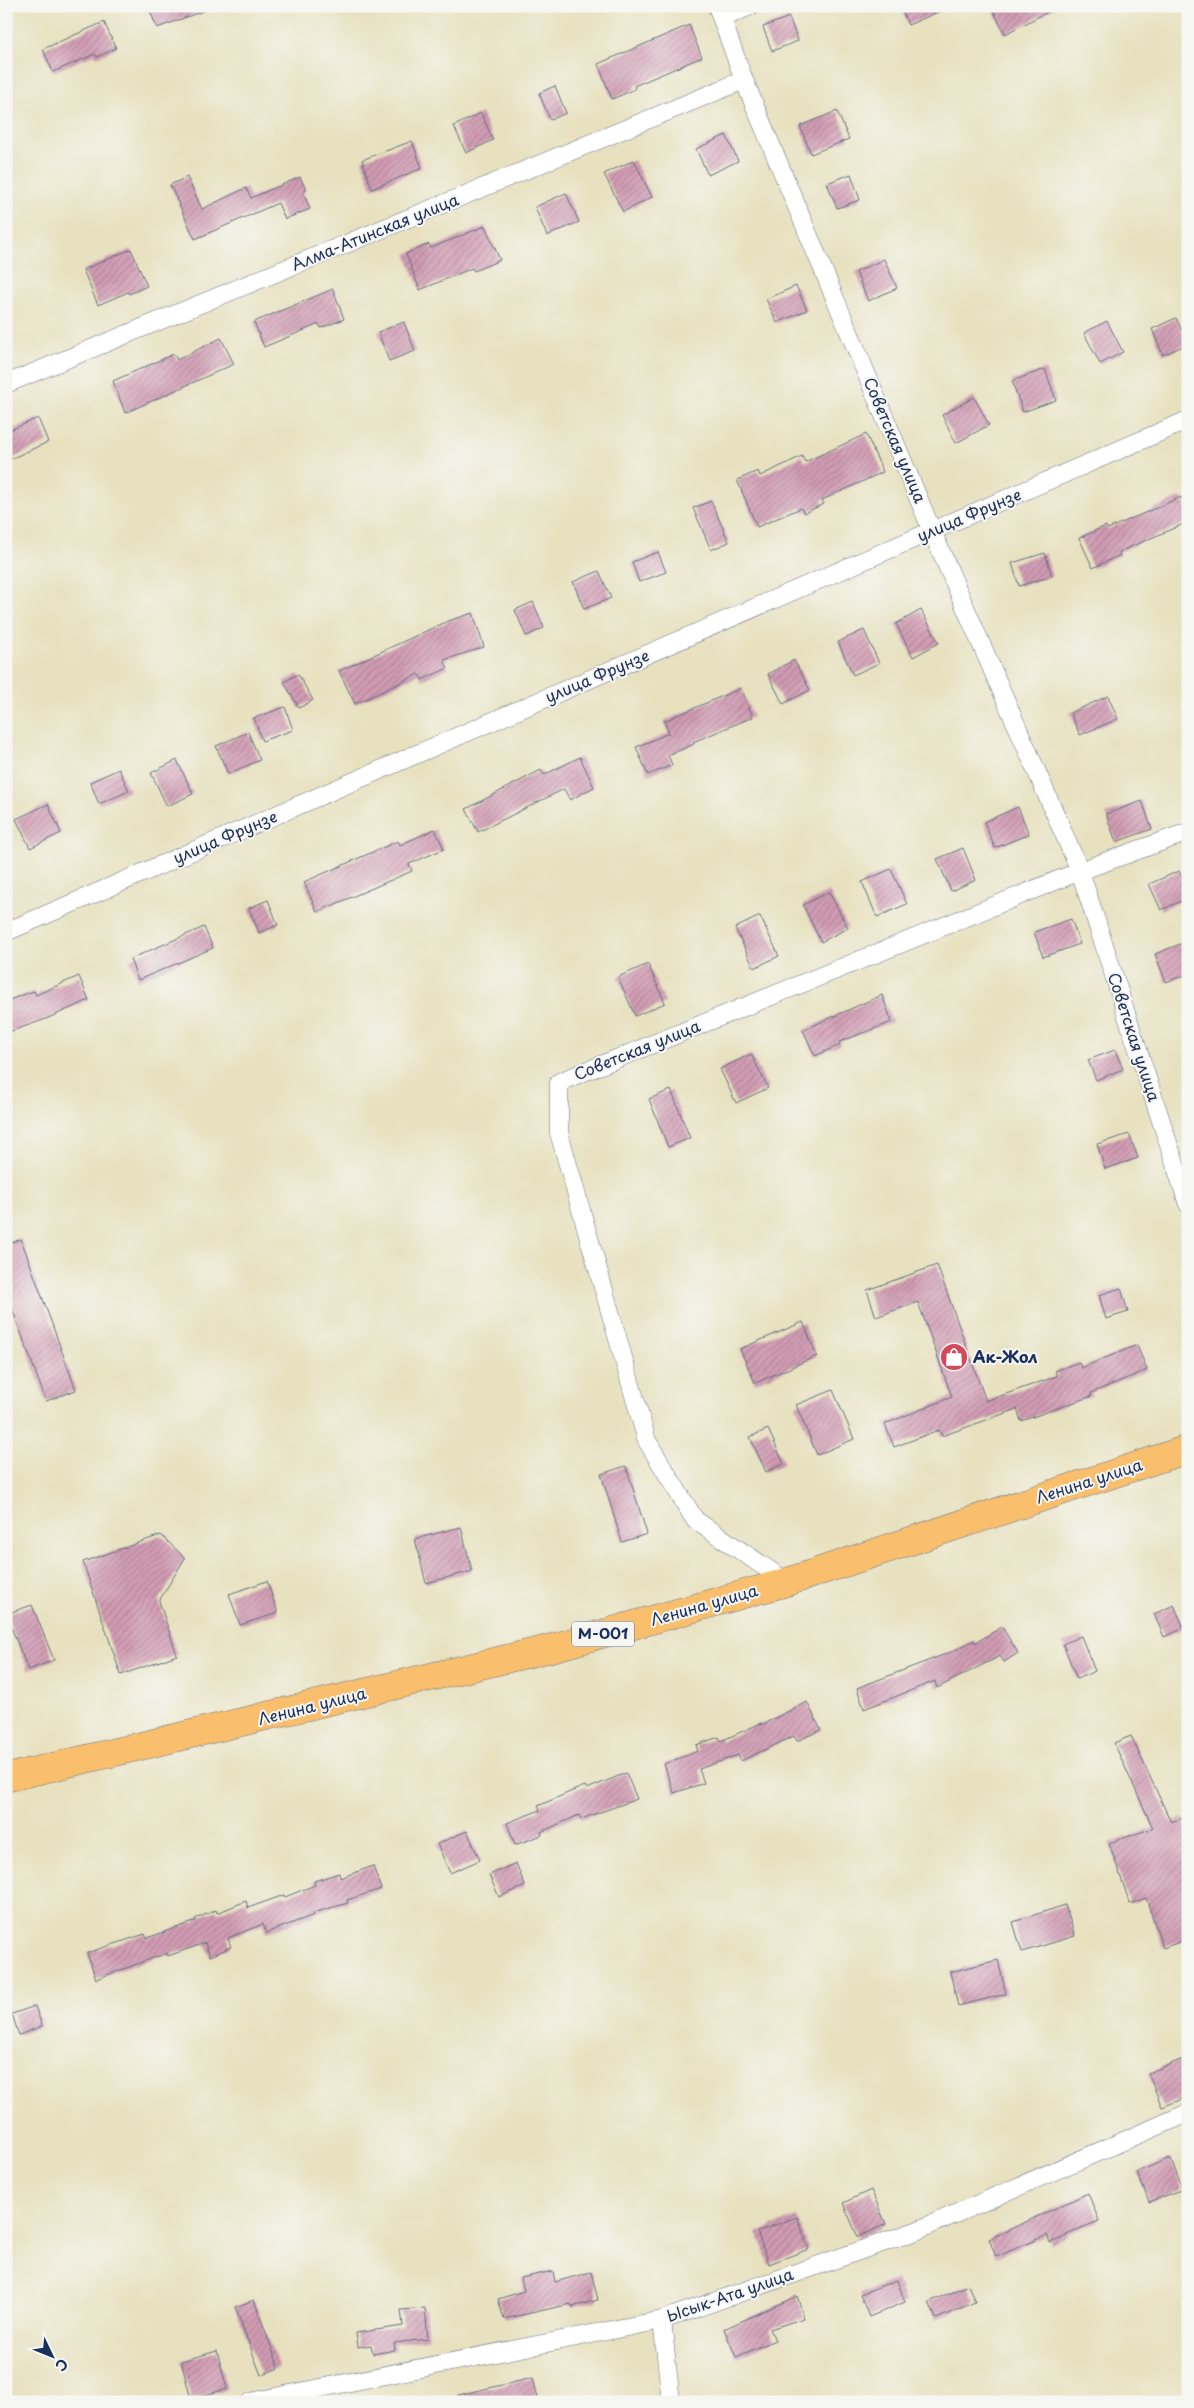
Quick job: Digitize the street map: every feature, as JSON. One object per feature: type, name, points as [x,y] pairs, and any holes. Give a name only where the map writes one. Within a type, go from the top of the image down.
[{"type":"main road","name":"Ленина улица","points":[[6,1778],[552,1648],[788,1582],[1188,1448]]},
{"type":"street","points":[[720,12],[750,6]]},
{"type":"street","name":"Советская улица","points":[[720,12],[744,80],[932,531],[1080,871],[1188,1204]]},
{"type":"street","name":"Алма-Атинская улица","points":[[6,384],[744,80]]},
{"type":"street","name":"улица Фрунзе","points":[[6,932],[1188,420]]},
{"type":"street","name":"Советская улица","points":[[788,1582],[695,1520],[647,1441],[559,1133],[559,1082],[1080,871],[1188,832]]},
{"type":"street","name":"Ысык-Ата улица","points":[[250,2402],[662,2320],[916,2230],[1188,2113]]},
{"type":"street","points":[[662,2320],[671,2402]]},
{"type":"building","points":[[148,6],[211,6],[211,8],[157,28]]},
{"type":"building","points":[[900,6],[952,6],[908,25]]},
{"type":"building","points":[[991,6],[1059,6],[1005,34]]},
{"type":"building","points":[[789,17],[798,41],[772,51],[763,27]]},
{"type":"building","points":[[104,22],[116,48],[97,57],[95,54],[53,72],[43,49]]},
{"type":"building","points":[[689,25],[702,57],[634,86],[635,89],[612,99],[598,64]]},
{"type":"building","points":[[555,86],[566,113],[550,120],[539,93]]},
{"type":"building","points":[[837,111],[849,139],[811,154],[800,126]]},
{"type":"building","points":[[481,113],[493,140],[466,153],[454,126]]},
{"type":"building","points":[[726,135],[738,161],[708,175],[696,149]]},
{"type":"building","points":[[412,141],[422,168],[372,189],[362,160]]},
{"type":"building","points":[[634,160],[652,197],[623,212],[604,174]]},
{"type":"building","points":[[851,174],[860,200],[837,208],[827,183]]},
{"type":"building","points":[[187,177],[202,209],[246,188],[251,198],[300,177],[306,190],[303,192],[310,209],[285,219],[278,203],[195,239],[170,185]]},
{"type":"building","points":[[566,193],[579,222],[547,236],[535,207]]},
{"type":"building","points":[[485,226],[500,260],[474,271],[472,268],[420,290],[406,254],[429,244],[431,248]]},
{"type":"building","points":[[131,249],[147,286],[98,305],[83,270]]},
{"type":"building","points":[[884,259],[897,288],[868,301],[856,272]]},
{"type":"building","points":[[796,286],[807,310],[777,323],[766,299]]},
{"type":"building","points":[[333,289],[344,319],[321,328],[319,324],[264,347],[254,322]]},
{"type":"building","points":[[1176,318],[1188,344],[1163,355],[1152,329]]},
{"type":"building","points":[[1107,321],[1123,352],[1100,364],[1084,333]]},
{"type":"building","points":[[404,322],[415,351],[389,361],[378,332]]},
{"type":"building","points":[[221,338],[234,364],[125,413],[113,381],[174,354],[177,360]]},
{"type":"building","points":[[1045,369],[1056,400],[1023,412],[1012,381]]},
{"type":"building","points":[[974,397],[989,425],[956,443],[942,415]]},
{"type":"building","points":[[38,418],[48,442],[6,461],[6,432]]},
{"type":"building","points":[[866,434],[883,472],[822,500],[824,504],[804,513],[801,508],[757,527],[737,480],[758,471],[760,476],[802,456],[805,462]]},
{"type":"building","points":[[1181,497],[1188,513],[1188,522],[1119,552],[1120,555],[1093,568],[1079,538],[1106,526],[1108,529]]},
{"type":"building","points":[[711,501],[729,542],[711,550],[693,508]]},
{"type":"building","points":[[658,552],[666,572],[639,582],[632,562]]},
{"type":"building","points":[[1045,553],[1052,576],[1019,586],[1012,563]]},
{"type":"building","points":[[599,571],[611,598],[584,609],[573,582]]},
{"type":"building","points":[[533,602],[544,628],[526,636],[515,610]]},
{"type":"building","points":[[921,610],[939,643],[913,657],[896,624]]},
{"type":"building","points":[[473,613],[484,647],[444,660],[448,668],[422,680],[419,674],[355,704],[339,671],[448,621]]},
{"type":"building","points":[[864,630],[879,663],[853,675],[838,642]]},
{"type":"building","points":[[794,660],[810,690],[783,704],[768,674]]},
{"type":"building","points":[[298,674],[313,700],[299,708],[284,682]]},
{"type":"building","points":[[741,688],[753,717],[693,742],[694,744],[668,755],[672,765],[648,775],[636,747],[669,733],[664,721]]},
{"type":"building","points":[[1108,696],[1118,719],[1080,735],[1070,713]]},
{"type":"building","points":[[285,707],[293,730],[262,741],[254,718]]},
{"type":"building","points":[[248,732],[260,760],[228,774],[216,746]]},
{"type":"building","points":[[580,757],[594,787],[570,800],[564,789],[478,832],[466,809],[541,770],[544,775]]},
{"type":"building","points":[[177,760],[193,794],[167,806],[151,773]]},
{"type":"building","points":[[119,769],[129,791],[99,804],[90,782]]},
{"type":"building","points":[[1142,801],[1152,829],[1116,842],[1106,814]]},
{"type":"building","points":[[48,804],[61,833],[30,848],[16,819]]},
{"type":"building","points":[[1018,807],[1029,834],[995,848],[984,822]]},
{"type":"building","points":[[435,829],[444,849],[409,864],[412,871],[317,912],[304,882],[398,841],[400,845]]},
{"type":"building","points":[[963,848],[976,880],[951,891],[937,859]]},
{"type":"building","points":[[891,869],[907,904],[877,917],[862,882]]},
{"type":"building","points":[[1179,871],[1188,890],[1188,898],[1161,910],[1149,884]]},
{"type":"building","points":[[829,892],[848,928],[821,942],[803,905]]},
{"type":"building","points":[[268,900],[278,925],[259,933],[249,908]]},
{"type":"building","points":[[760,916],[779,956],[754,968],[735,928]]},
{"type":"building","points":[[1071,919],[1080,944],[1043,957],[1034,932]]},
{"type":"building","points":[[204,927],[213,948],[138,980],[130,959]]},
{"type":"building","points":[[1188,941],[1188,974],[1166,982],[1155,954]]},
{"type":"building","points":[[648,964],[665,1003],[635,1016],[618,977]]},
{"type":"building","points":[[79,976],[89,1000],[46,1019],[6,1033],[6,1001],[34,991],[36,995]]},
{"type":"building","points":[[882,995],[892,1022],[839,1042],[840,1045],[815,1056],[803,1030]]},
{"type":"building","points":[[1115,1050],[1123,1069],[1096,1080],[1088,1060]]},
{"type":"building","points":[[751,1054],[768,1088],[736,1103],[720,1069]]},
{"type":"building","points":[[671,1090],[690,1138],[668,1147],[649,1099]]},
{"type":"building","points":[[1129,1134],[1138,1158],[1105,1169],[1097,1144]]},
{"type":"building","points":[[21,1239],[76,1390],[46,1401],[6,1292],[6,1245]]},
{"type":"building","points":[[937,1265],[986,1401],[1057,1376],[1055,1371],[1079,1362],[1081,1368],[1137,1345],[1147,1370],[1091,1393],[1092,1396],[1021,1421],[1017,1409],[942,1436],[939,1430],[894,1447],[885,1424],[952,1397],[918,1302],[876,1317],[867,1290]]},
{"type":"building","points":[[1121,1288],[1128,1312],[1106,1319],[1099,1295]]},
{"type":"building","points":[[803,1322],[817,1356],[755,1383],[740,1349]]},
{"type":"building","points":[[833,1390],[854,1439],[817,1455],[796,1405]]},
{"type":"building","points":[[768,1429],[784,1464],[766,1472],[750,1437]]},
{"type":"building","points":[[626,1466],[647,1534],[622,1542],[601,1474]]},
{"type":"building","points":[[461,1527],[472,1571],[426,1583],[415,1539]]},
{"type":"building","points":[[161,1535],[185,1558],[159,1601],[177,1655],[121,1675],[83,1562]]},
{"type":"building","points":[[267,1581],[278,1613],[240,1625],[229,1594]]},
{"type":"building","points":[[32,1605],[54,1660],[28,1670],[6,1614]]},
{"type":"building","points":[[1174,1605],[1184,1628],[1164,1637],[1154,1614]]},
{"type":"building","points":[[1002,1627],[1018,1653],[1004,1662],[1000,1656],[937,1688],[935,1681],[864,1709],[857,1688],[951,1652],[974,1640],[975,1643]]},
{"type":"building","points":[[1081,1636],[1095,1671],[1077,1679],[1063,1644]]},
{"type":"building","points":[[807,1702],[821,1730],[797,1741],[794,1736],[741,1761],[738,1755],[699,1769],[704,1783],[674,1793],[664,1764],[698,1751],[696,1745],[719,1737],[721,1741],[761,1723],[761,1725]]},
{"type":"building","points":[[1131,1736],[1171,1822],[1183,1818],[1188,1832],[1188,1939],[1163,1948],[1146,1898],[1130,1904],[1109,1843],[1153,1828],[1114,1743]]},
{"type":"building","points":[[626,1773],[637,1799],[581,1819],[579,1815],[541,1832],[542,1835],[515,1845],[507,1823],[540,1810],[538,1806],[570,1792],[585,1786],[587,1789]]},
{"type":"building","points":[[467,1831],[480,1860],[450,1873],[437,1844]]},
{"type":"building","points":[[516,1863],[525,1886],[499,1897],[489,1875]]},
{"type":"building","points":[[373,1866],[381,1889],[347,1900],[348,1903],[313,1913],[314,1915],[266,1933],[263,1924],[228,1938],[231,1947],[210,1956],[205,1943],[168,1956],[167,1953],[96,1979],[87,1953],[145,1934],[147,1938],[196,1921],[195,1919],[216,1910],[217,1913],[246,1901],[248,1908],[284,1895],[285,1897],[315,1885],[314,1881],[339,1873],[340,1878]]},
{"type":"building","points":[[1065,1905],[1075,1936],[1022,1952],[1013,1922]]},
{"type":"building","points":[[998,1960],[1006,1994],[958,2006],[950,1972]]},
{"type":"building","points":[[35,2006],[42,2026],[19,2035],[12,2014]]},
{"type":"building","points":[[1188,2057],[1188,2097],[1162,2107],[1148,2073]]},
{"type":"building","points":[[1170,2158],[1183,2189],[1149,2202],[1137,2172]]},
{"type":"building","points":[[871,2190],[886,2224],[858,2237],[843,2203]]},
{"type":"building","points":[[1088,2193],[1099,2221],[1066,2234],[1067,2236],[1050,2243],[1047,2235],[996,2257],[989,2239]]},
{"type":"building","points":[[797,2217],[809,2249],[769,2264],[757,2232]]},
{"type":"building","points":[[553,2271],[555,2282],[591,2272],[598,2300],[572,2307],[571,2304],[504,2319],[498,2299],[524,2291],[521,2278]]},
{"type":"building","points":[[897,2280],[905,2302],[869,2317],[860,2294]]},
{"type":"building","points":[[968,2285],[975,2302],[936,2319],[929,2302]]},
{"type":"building","points":[[797,2296],[804,2318],[770,2329],[775,2340],[736,2357],[724,2329]]},
{"type":"building","points":[[254,2300],[279,2368],[261,2375],[235,2307]]},
{"type":"building","points":[[425,2308],[428,2339],[394,2343],[395,2350],[373,2354],[371,2345],[358,2347],[356,2333],[403,2326],[401,2310]]},
{"type":"building","points":[[217,2351],[227,2389],[191,2399],[181,2361]]},
{"type":"building","points":[[533,2378],[539,2402],[459,2402],[458,2395]]},
{"type":"place","name":"Ак-Жол","points":[[954,1357]]}]
